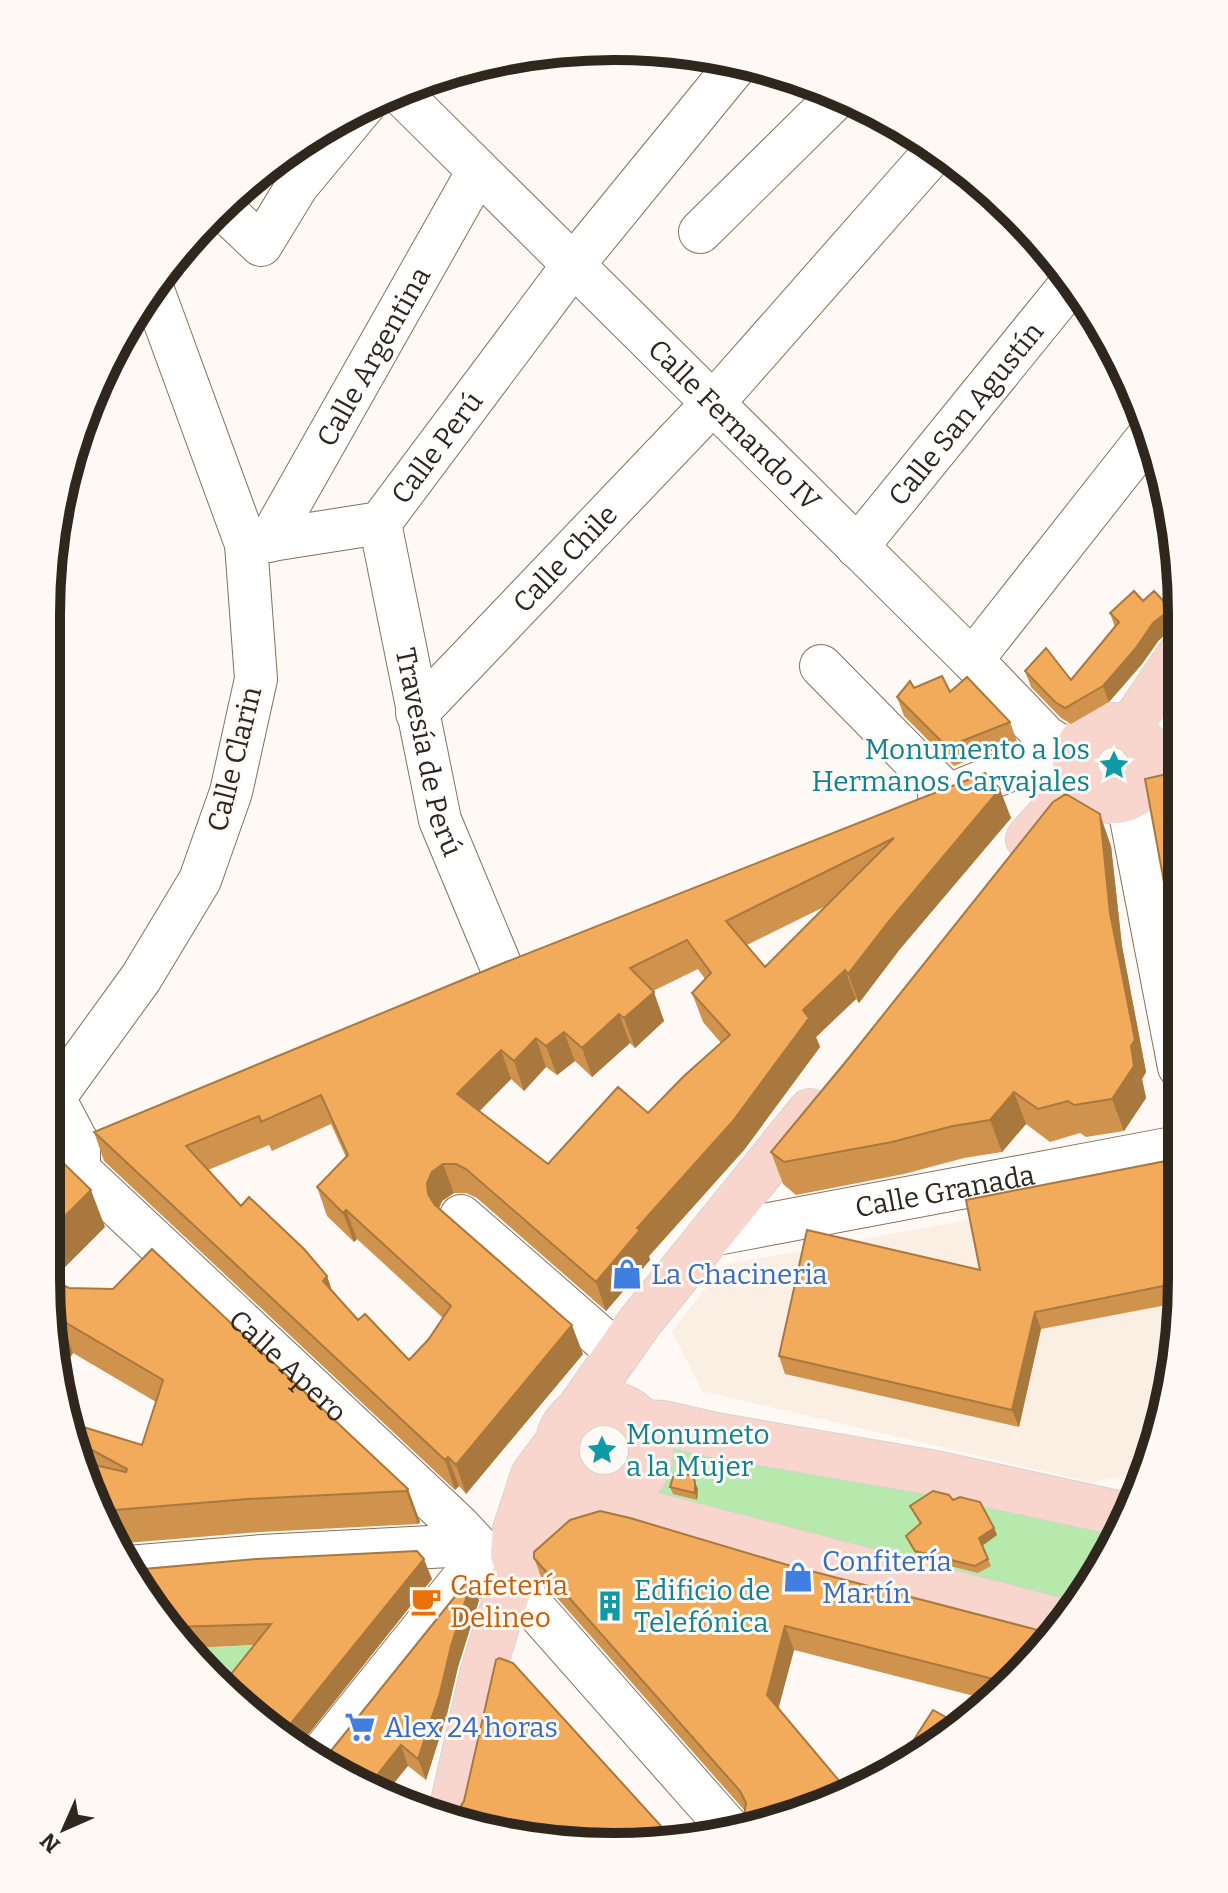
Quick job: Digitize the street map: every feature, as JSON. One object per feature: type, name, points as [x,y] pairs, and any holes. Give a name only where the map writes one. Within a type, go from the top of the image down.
[{"type":"main road","points":[[1007,865],[1047,816],[1127,759],[1168,679]]},
{"type":"main road","points":[[511,1582],[515,1530],[533,1475],[628,1338],[829,1087]]},
{"type":"main road","points":[[452,1808],[482,1674],[511,1582],[547,1520],[592,1496],[624,1494],[636,1486],[650,1462],[649,1434],[636,1417],[640,1391],[628,1338]]},
{"type":"main road","points":[[1052,1619],[592,1496],[577,1489],[567,1479],[557,1454],[567,1427],[588,1406],[603,1403],[617,1405],[636,1417],[715,1435],[935,1473],[1116,1513]]},
{"type":"street","name":"Calle Perú","points":[[258,543],[380,523],[573,265],[730,73]]},
{"type":"street","name":"Calle Fernando IV","points":[[407,100],[1046,737],[1127,759]]},
{"type":"street","points":[[700,232],[830,104]]},
{"type":"street","points":[[229,215],[272,256],[297,186],[343,131]]},
{"type":"street","name":"Calle Chile","points":[[417,713],[713,403],[929,158]]},
{"type":"street","name":"Calle Argentina","points":[[258,543],[478,171]]},
{"type":"street","name":"Calle San Agustín","points":[[857,547],[1064,291]]},
{"type":"street","name":"Calle Clarin","points":[[60,1090],[141,978],[200,880],[231,792],[256,679],[258,543],[157,300]]},
{"type":"street","points":[[972,660],[1142,445]]},
{"type":"street","name":"Travesía de Perú","points":[[380,523],[440,820],[503,971]]},
{"type":"street","points":[[821,666],[948,795]]},
{"type":"street","points":[[903,813],[1025,764],[1045,760],[1127,759],[1168,986]]},
{"type":"street","name":"Calle Clarin","points":[[60,1110],[78,1147]]},
{"type":"street","name":"Calle Apero","points":[[78,1147],[79,1170],[458,1525],[511,1582]]},
{"type":"street","name":"Calle Granada","points":[[711,1235],[1168,1149]]},
{"type":"street","points":[[461,1216],[628,1338]]},
{"type":"street","points":[[140,1566],[449,1546],[467,1552],[511,1582],[723,1822]]},
{"type":"street","points":[[324,1751],[460,1582],[470,1574],[511,1582]]},
{"type":"shaded area","points":[[1168,1183],[1167,1315],[1163,1351],[1149,1422],[1132,1475],[1091,1482],[702,1391],[672,1332],[723,1265]]},
{"type":"green space","points":[[665,1433],[1112,1521],[1094,1556],[1058,1610],[642,1503],[660,1480],[665,1459]]},
{"type":"green space","points":[[261,1645],[241,1688],[200,1648]]},
{"type":"building","points":[[1134,591],[1143,601],[1154,591],[1168,606],[1168,611],[1153,623],[1103,686],[1065,708],[1025,671],[1046,648],[1071,680],[1119,622],[1110,613]]},
{"type":"building","points":[[942,676],[950,692],[967,677],[1010,722],[947,747],[897,697],[910,681],[914,688]]},
{"type":"building","points":[[985,773],[1000,789],[848,974],[845,970],[803,1010],[809,1018],[733,1121],[637,1228],[640,1230],[596,1282],[466,1169],[456,1164],[443,1164],[432,1172],[427,1183],[428,1194],[435,1205],[572,1325],[456,1465],[448,1457],[445,1460],[94,1132],[501,964]],"holes":[[[894,838],[765,967],[726,921]],[[687,940],[711,973],[692,993],[730,1035],[648,1113],[618,1087],[548,1164],[457,1094],[501,1050],[514,1061],[536,1038],[546,1046],[564,1032],[582,1048],[619,1014],[624,1018],[654,992],[630,968]],[[321,1095],[348,1155],[317,1187],[451,1306],[428,1340],[409,1360],[365,1314],[358,1320],[323,1281],[327,1276],[304,1249],[249,1197],[241,1206],[186,1146],[259,1116],[261,1122]]]},
{"type":"building","points":[[1168,774],[1168,904],[1145,779]]},
{"type":"building","points":[[1066,794],[1100,814],[1110,913],[1135,1040],[1131,1046],[1134,1066],[1112,1099],[1074,1105],[1068,1101],[1038,1109],[1014,1092],[990,1120],[784,1162],[771,1152],[1053,802]]},
{"type":"building","points":[[60,1160],[91,1190],[60,1221]]},
{"type":"building","points":[[1168,1161],[1168,1285],[1035,1312],[1012,1410],[779,1356],[807,1230],[980,1270],[966,1200]]},
{"type":"building","points":[[152,1249],[408,1489],[111,1511],[92,1464],[126,1472],[127,1469],[86,1447],[80,1426],[142,1445],[163,1380],[62,1320],[60,1284],[69,1288],[113,1289]]},
{"type":"building","points":[[684,1473],[693,1477],[695,1493],[670,1487],[673,1477]]},
{"type":"building","points":[[933,1491],[949,1495],[953,1500],[960,1497],[980,1502],[994,1528],[979,1538],[988,1559],[975,1566],[915,1551],[906,1536],[921,1523],[910,1506]]},
{"type":"building","points":[[600,1511],[630,1518],[811,1572],[1042,1631],[988,1687],[993,1679],[785,1626],[767,1695],[842,1784],[792,1804],[745,1817],[746,1803],[740,1791],[534,1558],[534,1552],[570,1520]]},
{"type":"building","points":[[417,1551],[424,1559],[290,1728],[229,1677],[271,1624],[183,1627],[144,1573],[144,1569],[256,1559]]},
{"type":"building","points":[[469,1579],[472,1580],[418,1759],[401,1745],[374,1778],[328,1753]]},
{"type":"building","points":[[499,1658],[513,1663],[665,1830],[578,1832],[506,1822],[458,1810],[464,1801],[496,1660]]},
{"type":"building","points":[[933,1710],[950,1720],[922,1740],[908,1748]]},
{"type":"place","name":"Monumento a los Hermanos Carvajales","points":[[1114,765]]},
{"type":"place","name":"La Chacineria","points":[[627,1274]]},
{"type":"place","name":"Monumeto a la Mujer","points":[[602,1450]]},
{"type":"place","name":"Confitería Martín","points":[[798,1577]]},
{"type":"place","name":"Cafetería Delineo","points":[[426,1601]]},
{"type":"place","name":"Edificio de Telefónica","points":[[610,1606]]},
{"type":"place","name":"Alex 24 horas","points":[[360,1727]]}]
